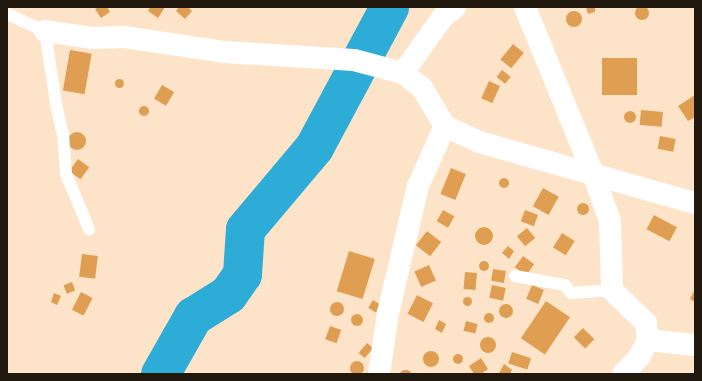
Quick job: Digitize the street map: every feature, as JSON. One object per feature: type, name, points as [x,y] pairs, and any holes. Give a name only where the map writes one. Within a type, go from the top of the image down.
[{"type":"street","points":[[403,73],[442,18],[455,7]]},
{"type":"street","points":[[525,7],[593,174],[610,222],[612,290],[646,323],[648,340],[640,356],[623,374]]},
{"type":"street","points":[[45,31],[93,38],[124,36],[224,52],[354,60],[403,73],[422,88],[445,126],[479,142],[695,203]]},
{"type":"street","points":[[379,374],[388,313],[418,186],[445,126]]},
{"type":"street","points":[[648,340],[695,345]]},
{"type":"lane","points":[[7,14],[45,31],[57,109],[64,134],[66,174],[89,229]]},
{"type":"lane","points":[[515,276],[565,285],[571,293],[612,290]]},
{"type":"building","points":[[639,6],[645,6],[649,10],[649,16],[645,20],[639,20],[635,16],[635,10]]},
{"type":"building","points":[[99,7],[107,7],[110,12],[101,18],[95,9]]},
{"type":"building","points":[[150,7],[165,7],[158,18],[148,11]]},
{"type":"building","points":[[179,7],[188,7],[192,11],[185,19],[176,11]]},
{"type":"building","points":[[586,7],[595,7],[595,12],[588,14]]},
{"type":"building","points":[[574,11],[580,13],[582,19],[580,25],[574,27],[568,25],[566,19],[568,13]]},
{"type":"building","points":[[513,44],[524,53],[511,68],[500,60]]},
{"type":"building","points":[[70,50],[92,54],[85,94],[63,90]]},
{"type":"building","points":[[602,58],[637,58],[637,95],[602,95]]},
{"type":"building","points":[[502,70],[511,77],[505,84],[496,77]]},
{"type":"building","points":[[119,78],[124,83],[119,88],[114,83]]},
{"type":"building","points":[[489,81],[500,86],[492,103],[481,98]]},
{"type":"building","points":[[162,85],[174,92],[166,106],[154,99]]},
{"type":"building","points":[[695,95],[695,117],[688,121],[678,106]]},
{"type":"building","points":[[142,106],[146,106],[148,107],[148,115],[142,116],[139,113],[139,109]]},
{"type":"building","points":[[641,110],[663,112],[662,127],[640,125]]},
{"type":"building","points":[[628,111],[632,111],[636,117],[632,123],[628,123],[624,119],[624,115]]},
{"type":"building","points":[[73,132],[81,132],[86,137],[84,148],[81,150],[73,150],[68,145],[68,137]]},
{"type":"building","points":[[660,136],[676,139],[673,152],[658,149]]},
{"type":"building","points":[[78,159],[89,167],[81,179],[69,171]]},
{"type":"building","points":[[451,168],[466,174],[455,200],[441,194]]},
{"type":"building","points":[[502,178],[506,178],[508,179],[508,187],[502,188],[499,185],[499,181]]},
{"type":"building","points":[[543,188],[559,197],[549,215],[533,206]]},
{"type":"building","points":[[583,203],[587,205],[589,209],[587,213],[583,215],[579,213],[577,209],[579,205]]},
{"type":"building","points":[[443,210],[454,216],[448,228],[437,221]]},
{"type":"building","points":[[525,210],[538,215],[534,226],[521,221]]},
{"type":"building","points":[[654,215],[677,227],[669,241],[646,229]]},
{"type":"building","points":[[484,227],[490,230],[493,236],[490,242],[484,245],[478,242],[475,236],[478,230]]},
{"type":"building","points":[[527,228],[535,238],[525,246],[517,236]]},
{"type":"building","points":[[427,231],[441,242],[430,256],[416,245]]},
{"type":"building","points":[[562,233],[575,241],[566,255],[553,247]]},
{"type":"building","points":[[508,246],[514,251],[509,259],[502,253]]},
{"type":"building","points":[[349,251],[375,259],[363,299],[337,291]]},
{"type":"building","points":[[82,254],[98,256],[95,279],[79,277]]},
{"type":"building","points":[[523,256],[534,264],[526,276],[515,267]]},
{"type":"building","points":[[482,261],[486,261],[488,262],[488,270],[482,271],[479,268],[479,264]]},
{"type":"building","points":[[429,265],[436,281],[421,287],[414,272]]},
{"type":"building","points":[[493,269],[506,271],[504,283],[491,281]]},
{"type":"building","points":[[465,272],[477,273],[475,290],[464,289]]},
{"type":"building","points":[[72,282],[75,290],[67,294],[64,285]]},
{"type":"building","points":[[492,285],[506,288],[503,301],[489,298]]},
{"type":"building","points":[[532,285],[544,290],[538,304],[526,299]]},
{"type":"building","points":[[695,289],[695,302],[690,299]]},
{"type":"building","points":[[81,292],[93,298],[84,316],[72,310]]},
{"type":"building","points":[[54,293],[61,296],[57,305],[51,302]]},
{"type":"building","points":[[417,295],[433,303],[424,322],[407,314]]},
{"type":"building","points":[[467,296],[472,301],[467,306],[462,301]]},
{"type":"building","points":[[373,300],[381,305],[376,312],[368,308]]},
{"type":"building","points":[[546,301],[570,317],[545,355],[521,338]]},
{"type":"building","points":[[334,302],[340,302],[344,306],[344,312],[340,316],[334,316],[330,312],[330,306]]},
{"type":"building","points":[[506,304],[511,306],[513,311],[511,316],[506,318],[501,316],[499,311],[501,306]]},
{"type":"building","points":[[489,313],[494,318],[489,323],[484,318]]},
{"type":"building","points":[[357,314],[361,316],[363,320],[361,324],[357,326],[353,324],[351,320],[353,316]]},
{"type":"building","points":[[439,320],[446,324],[442,333],[435,329]]},
{"type":"building","points":[[466,321],[478,324],[475,334],[464,331]]},
{"type":"building","points":[[330,326],[341,330],[336,343],[325,339]]},
{"type":"building","points":[[583,328],[594,339],[585,349],[574,337]]},
{"type":"building","points":[[485,337],[491,337],[496,342],[494,351],[491,353],[485,353],[480,348],[480,342]]},
{"type":"building","points":[[367,343],[373,348],[365,358],[359,353]]},
{"type":"building","points":[[431,351],[437,353],[439,359],[437,365],[431,367],[425,365],[423,359],[425,353]]},
{"type":"building","points":[[512,352],[531,358],[527,370],[508,363]]},
{"type":"building","points":[[458,354],[463,359],[458,364],[453,359]]},
{"type":"building","points":[[481,358],[488,369],[481,374],[474,374],[469,366]]},
{"type":"building","points":[[357,361],[362,363],[364,368],[362,373],[357,375],[352,373],[350,368],[352,363]]},
{"type":"building","points":[[504,364],[512,370],[510,374],[499,373]]},
{"type":"building","points":[[403,370],[408,370],[413,374],[399,374]]},
{"type":"waterway","points":[[160,374],[193,316],[228,294],[242,274],[245,229],[314,147],[389,7]]}]
